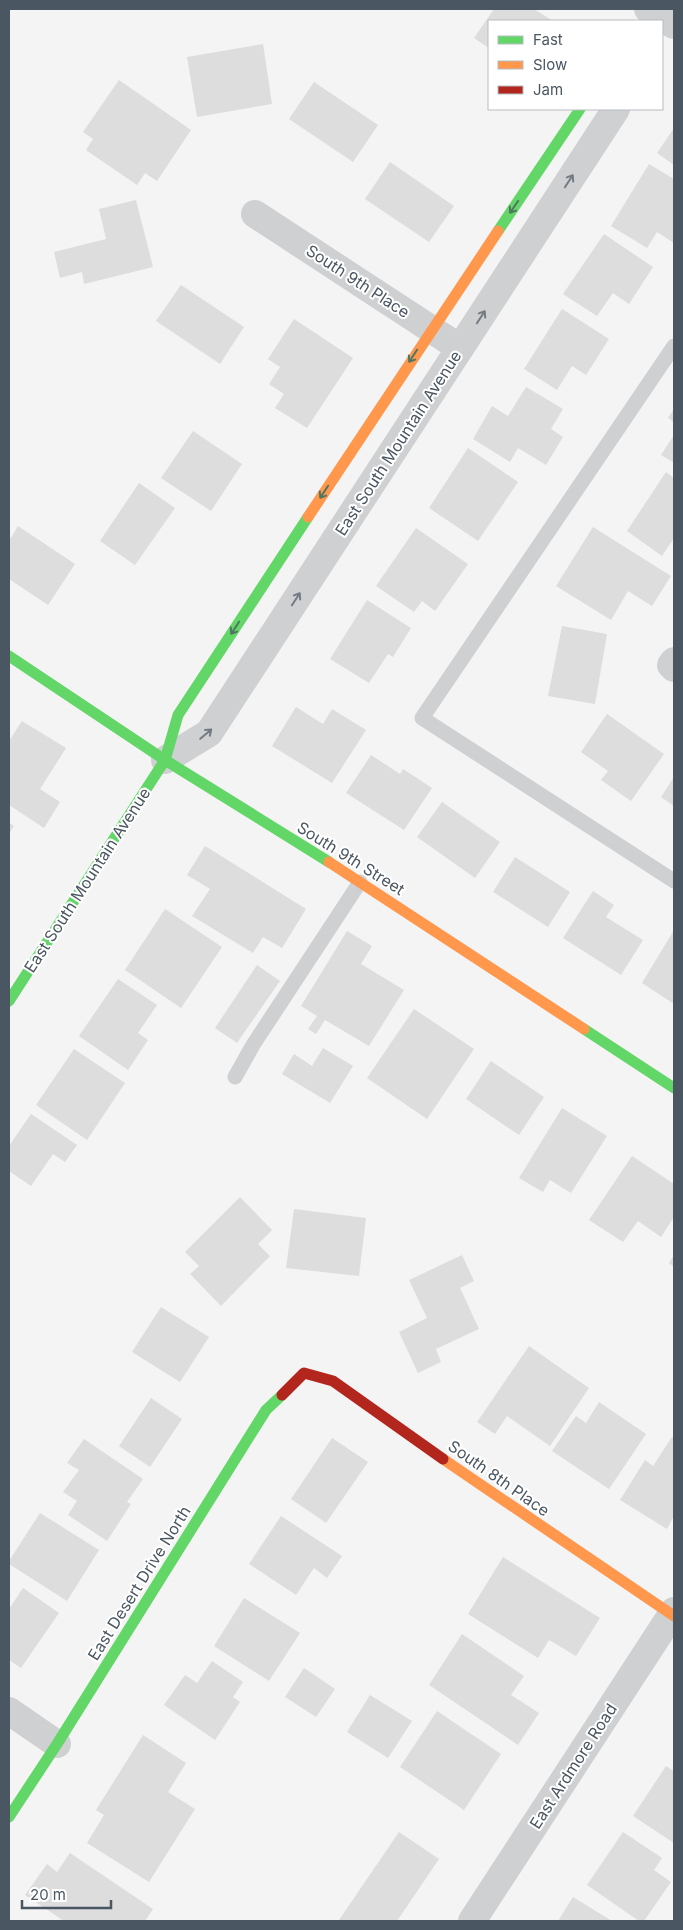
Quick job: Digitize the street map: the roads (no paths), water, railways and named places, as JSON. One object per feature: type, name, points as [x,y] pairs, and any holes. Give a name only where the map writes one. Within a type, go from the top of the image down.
[{"type":"street","points":[[641,20],[648,9],[662,20]]},
{"type":"street","name":"East South Mountain Avenue","points":[[9,1000],[165,760],[178,715],[431,330],[579,110]]},
{"type":"street","name":"East South Mountain Avenue","points":[[165,760],[209,733],[615,110]]},
{"type":"street","name":"South 9th Place","points":[[256,214],[460,348]]},
{"type":"street","name":"South 9th Street","points":[[9,656],[165,760],[360,882],[674,1088]]},
{"type":"street","name":"South 8th Place","points":[[304,1373],[333,1381],[491,1493],[673,1614]]},
{"type":"street","name":"East Desert Drive North","points":[[9,1817],[57,1744],[266,1410],[304,1373]]},
{"type":"street","name":"East Ardmore Road","points":[[472,1921],[673,1614]]},
{"type":"street","points":[[9,1711],[57,1744]]},
{"type":"lane","points":[[674,346],[422,718],[674,881]]},
{"type":"lane","points":[[235,1077],[253,1045],[360,882]]}]
